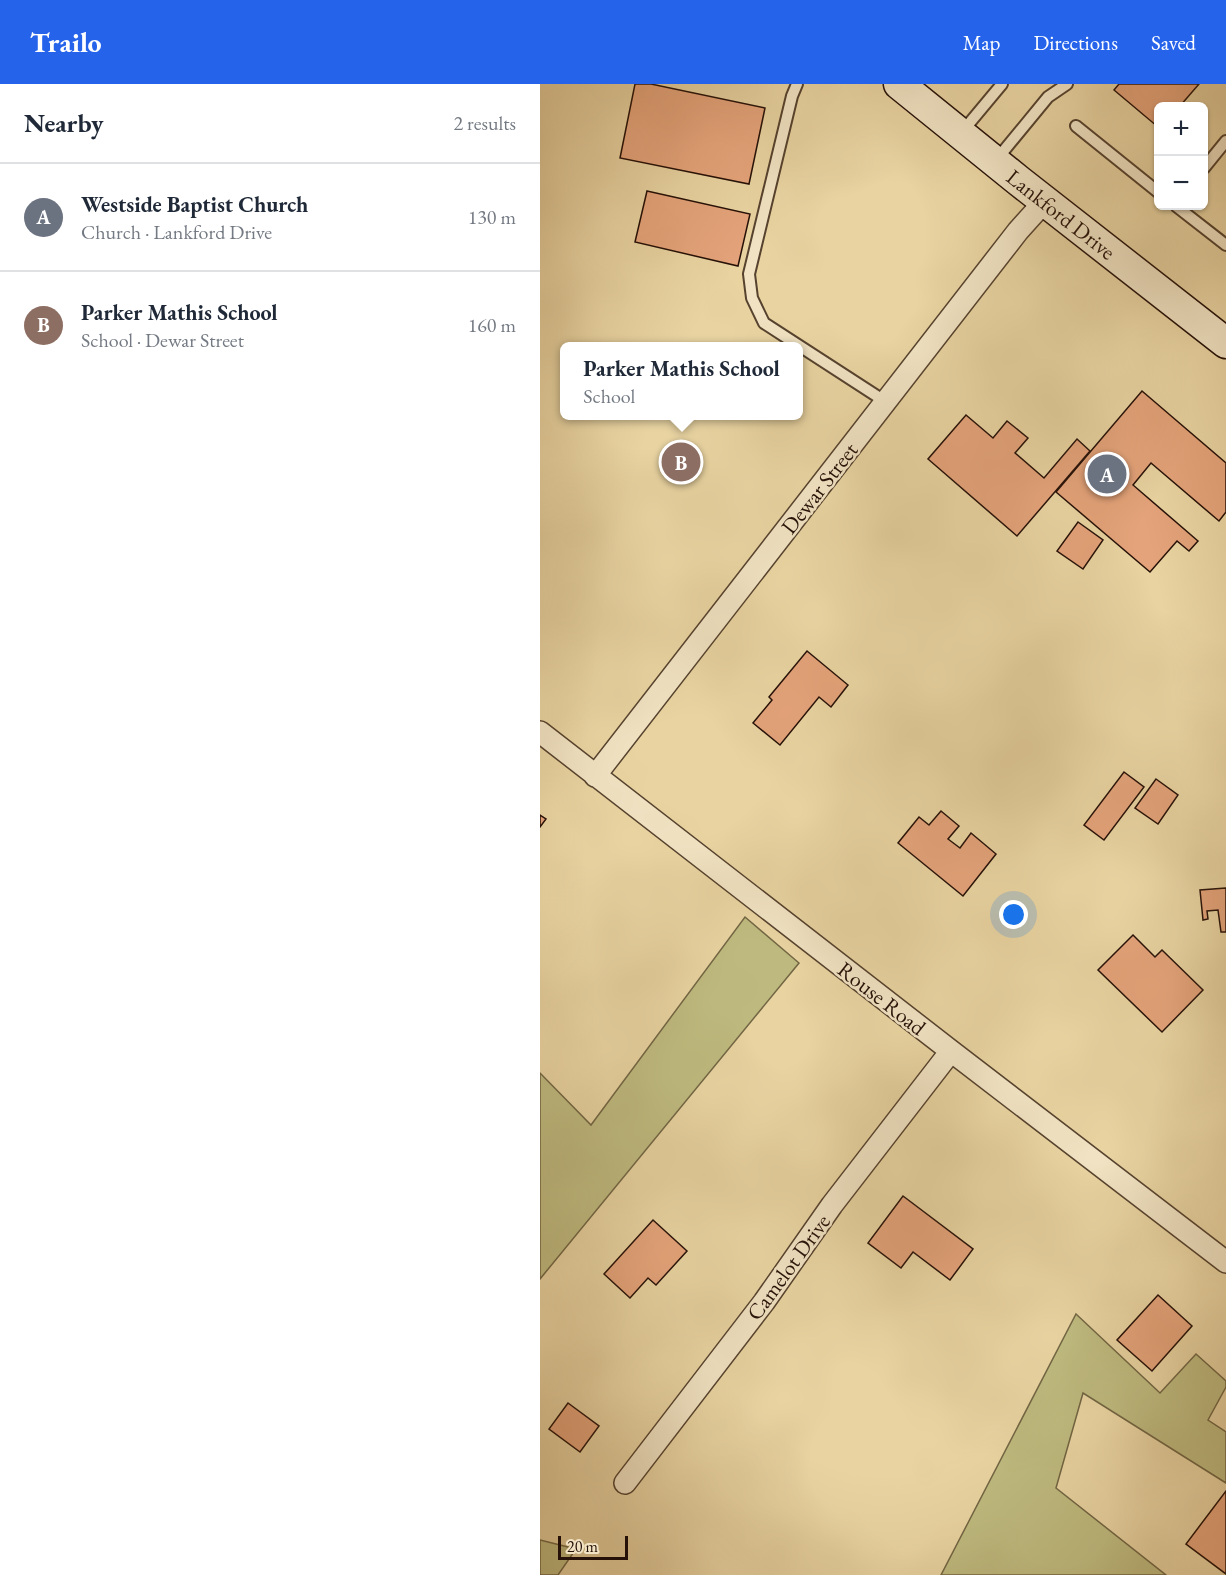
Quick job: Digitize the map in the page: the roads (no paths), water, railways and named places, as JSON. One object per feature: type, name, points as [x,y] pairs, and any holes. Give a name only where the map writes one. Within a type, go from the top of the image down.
[{"type":"main road","name":"Lankford Drive","points":[[899,84],[1226,343]]},
{"type":"street","name":"Dewar Street","points":[[595,776],[1018,231],[1045,201]]},
{"type":"street","name":"Rouse Road","points":[[540,732],[1226,1262]]},
{"type":"street","name":"Camelot Drive","points":[[625,1483],[764,1302],[832,1205],[951,1051]]},
{"type":"lane","points":[[960,134],[1002,84]]},
{"type":"lane","points":[[1048,97],[1051,84]]},
{"type":"lane","points":[[995,162],[1048,97],[1067,84]]},
{"type":"lane","points":[[793,86],[749,274],[752,297],[764,323],[793,342]]},
{"type":"lane","points":[[1077,126],[1154,189]]},
{"type":"lane","points":[[1208,162],[1226,141]]},
{"type":"lane","points":[[1181,210],[1226,245]]},
{"type":"lane","points":[[803,348],[886,402]]},
{"type":"place","name":"Parker Mathis School","points":[[681,462]]},
{"type":"place","name":"Westside Baptist Church","points":[[1107,474]]}]
